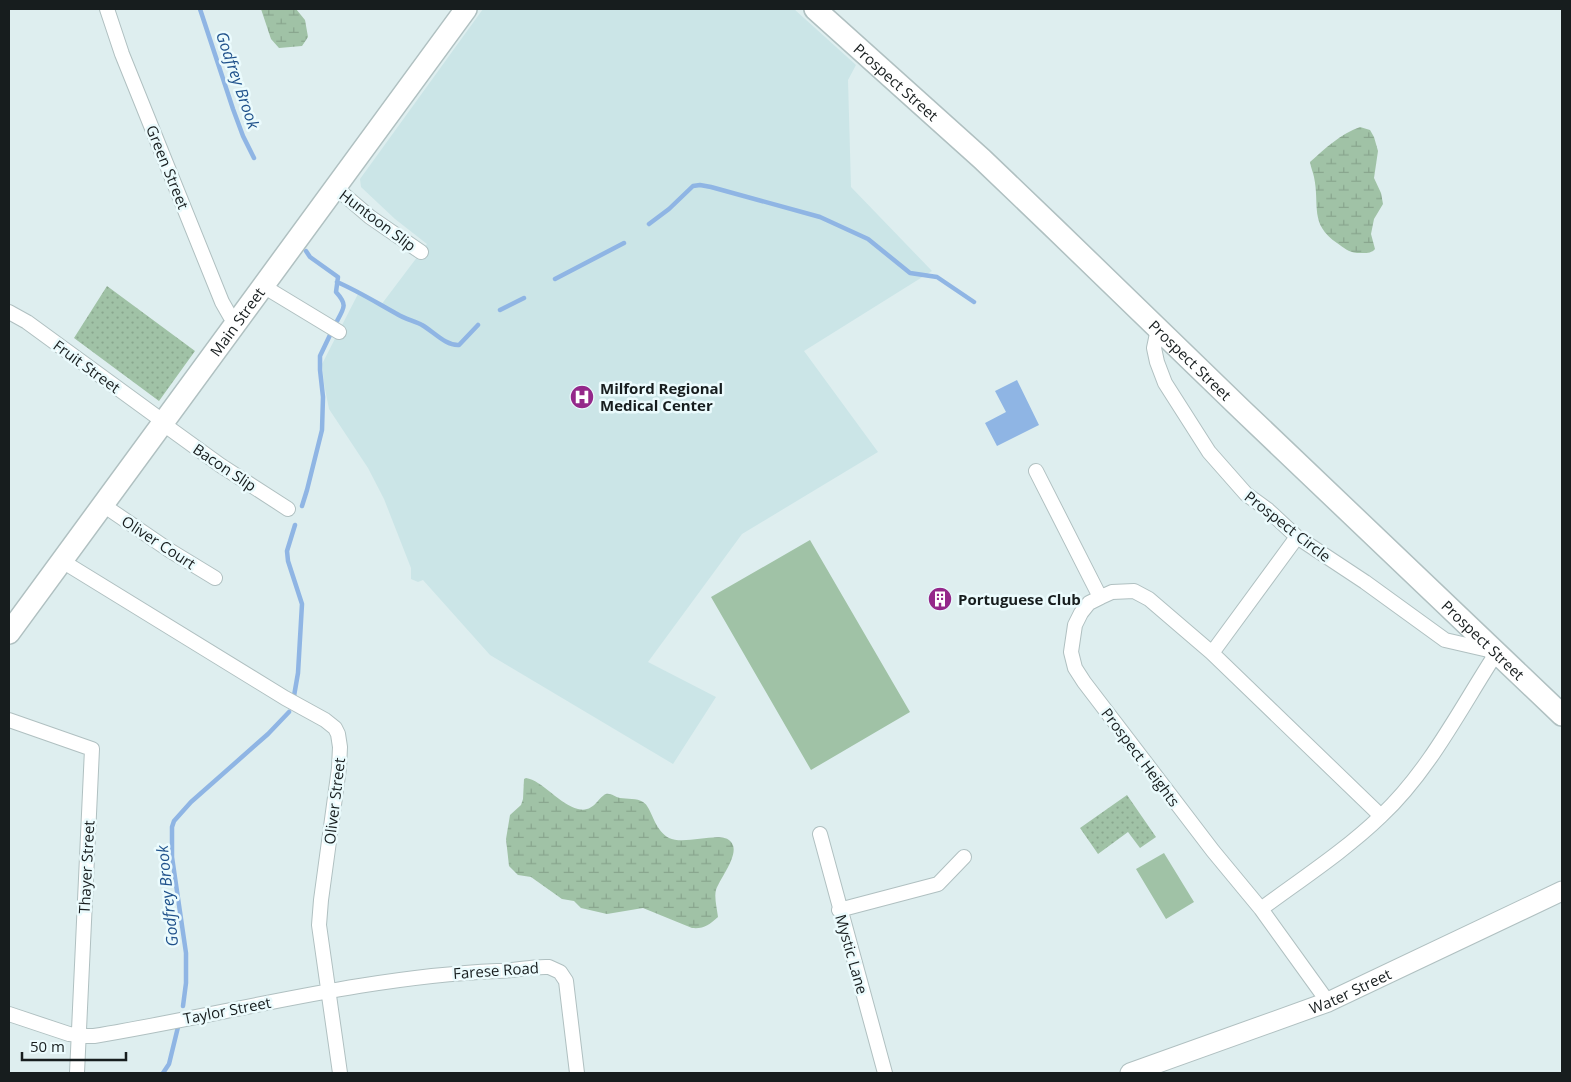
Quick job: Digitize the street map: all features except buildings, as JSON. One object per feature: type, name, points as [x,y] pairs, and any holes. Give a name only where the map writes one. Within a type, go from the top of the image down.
[{"type":"main road","name":"Main Street","points":[[9,633],[466,9]]},
{"type":"main road","name":"Prospect Street","points":[[815,9],[982,159],[1562,715]]},
{"type":"street","name":"Green Street","points":[[107,9],[122,54],[222,302],[236,322]]},
{"type":"street","name":"Huntoon Slip","points":[[335,187],[370,216],[421,252]]},
{"type":"street","points":[[263,286],[339,332]]},
{"type":"street","name":"Fruit Street","points":[[9,312],[34,327],[163,422]]},
{"type":"street","name":"Prospect Circle","points":[[1158,328],[1154,348],[1157,362],[1166,383],[1209,452],[1246,494],[1268,510],[1297,537],[1365,582],[1445,640],[1497,652]]},
{"type":"street","name":"Bacon Slip","points":[[163,422],[220,465],[288,509]]},
{"type":"street","points":[[1036,471],[1100,597],[1112,592],[1134,591],[1150,599],[1212,653],[1381,816]]},
{"type":"street","name":"Oliver Court","points":[[103,505],[169,550],[215,578]]},
{"type":"street","points":[[1212,653],[1297,537]]},
{"type":"street","name":"Oliver Street","points":[[62,561],[285,698],[325,720],[336,731],[340,747],[339,768],[320,915],[320,935],[340,1073]]},
{"type":"street","name":"Prospect Heights","points":[[1100,597],[1089,603],[1075,625],[1071,652],[1075,668],[1168,793],[1261,909],[1328,1002]]},
{"type":"street","points":[[1261,909],[1348,844],[1381,816],[1428,761],[1497,652]]},
{"type":"street","name":"Thayer Street","points":[[9,720],[92,749],[77,1073]]},
{"type":"street","name":"Mystic Lane","points":[[820,834],[839,910],[885,1073]]},
{"type":"street","points":[[839,910],[938,884],[964,858]]},
{"type":"street","name":"Water Street","points":[[1137,1072],[1328,1002],[1562,891]]},
{"type":"street","name":"Farese Road","points":[[329,991],[449,973],[552,968],[562,974],[566,981],[577,1073]]},
{"type":"street","name":"Taylor Street","points":[[9,1014],[78,1036],[100,1035],[329,991]]},
{"type":"shaded area","name":"Milford Regional Medical Center","points":[[483,9],[794,9],[856,65],[848,80],[851,187],[932,271],[804,351],[878,452],[742,534],[648,662],[716,697],[673,764],[490,655],[423,580],[418,582],[411,579],[411,568],[384,499],[368,468],[329,409],[322,364],[358,294],[381,305],[427,244],[395,219],[361,187],[360,179]]},
{"type":"green space","points":[[261,9],[296,9],[305,20],[308,37],[302,46],[279,48],[271,39]]},
{"type":"green space","points":[[1360,127],[1370,130],[1374,137],[1378,151],[1374,178],[1381,193],[1383,204],[1374,219],[1371,234],[1375,249],[1365,253],[1346,250],[1322,229],[1317,213],[1316,187],[1310,162],[1340,137]]},
{"type":"green space","points":[[107,286],[195,351],[159,401],[74,338]]},
{"type":"green space","points":[[810,540],[910,712],[811,770],[711,597]]},
{"type":"green space","points":[[526,778],[538,783],[571,807],[583,810],[592,807],[606,794],[641,801],[649,808],[659,829],[669,838],[684,840],[720,837],[731,842],[733,847],[732,859],[715,893],[718,917],[706,926],[692,928],[643,908],[607,914],[581,908],[574,901],[562,899],[531,877],[518,875],[509,866],[506,839],[510,815],[521,805],[523,799],[524,779]]},
{"type":"green space","points":[[1127,795],[1156,837],[1140,848],[1128,832],[1098,854],[1080,828]]},
{"type":"green space","points":[[1164,853],[1194,902],[1166,919],[1136,869]]},
{"type":"water","points":[[1017,380],[1039,425],[997,446],[985,423],[1006,412],[995,391]]},
{"type":"waterway","name":"Godfrey Brook","points":[[200,9],[233,109],[254,158]]},
{"type":"waterway","points":[[649,224],[669,209],[693,186],[711,187],[820,217],[868,239],[910,273],[937,277],[974,302]]},
{"type":"waterway","points":[[555,279],[624,243]]},
{"type":"waterway","name":"Godfrey Brook","points":[[306,251],[310,257],[338,277],[336,292],[344,306],[337,321]]},
{"type":"waterway","points":[[337,282],[400,316],[422,325],[454,345],[459,345],[478,325]]},
{"type":"waterway","points":[[500,310],[524,298]]},
{"type":"waterway","name":"Godfrey Brook","points":[[302,506],[322,430],[323,397],[320,356],[330,335]]},
{"type":"waterway","name":"Godfrey Brook","points":[[294,696],[298,673],[302,604],[288,561],[287,551],[295,525]]},
{"type":"waterway","name":"Godfrey Brook","points":[[183,1006],[186,983],[186,953],[172,857],[172,827],[174,821],[191,802],[268,734],[289,712]]},
{"type":"waterway","name":"Godfrey Brook","points":[[163,1073],[169,1064],[178,1027]]},
{"type":"place","name":"Milford Regional Medical Center","points":[[582,397]]},
{"type":"place","name":"Portuguese Club","points":[[940,599]]}]
